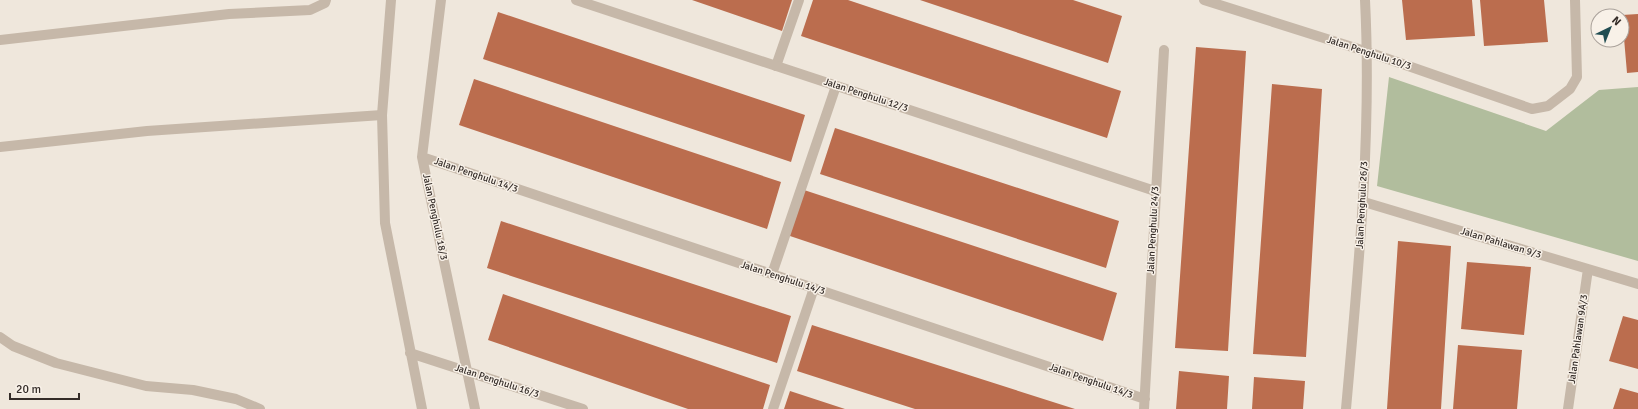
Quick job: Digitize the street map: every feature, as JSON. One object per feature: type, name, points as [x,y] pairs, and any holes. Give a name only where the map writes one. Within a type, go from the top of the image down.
[{"type":"street","points":[[0,40],[229,14],[310,10],[325,3],[326,0]]},
{"type":"street","points":[[391,0],[382,115],[385,223],[422,409]]},
{"type":"street","name":"Jalan Penghulu 18/3","points":[[441,0],[422,157],[475,409]]},
{"type":"street","name":"Jalan Penghulu 12/3","points":[[576,0],[1155,191]]},
{"type":"street","points":[[776,66],[799,0]]},
{"type":"street","name":"Jalan Penghulu 10/3","points":[[1204,0],[1368,52],[1532,109],[1548,106],[1570,89],[1577,77],[1575,0]]},
{"type":"street","name":"Jalan Penghulu 26/3","points":[[1346,409],[1364,202],[1368,52],[1365,0]]},
{"type":"street","name":"Jalan Penghulu 24/3","points":[[1144,404],[1164,50]]},
{"type":"street","points":[[772,274],[836,86]]},
{"type":"street","points":[[0,147],[147,131],[382,115]]},
{"type":"street","name":"Jalan Penghulu 14/3","points":[[422,157],[814,288],[1144,404]]},
{"type":"street","name":"Jalan Pahlawan 9/3","points":[[1364,202],[1638,284]]},
{"type":"street","name":"Jalan Pahlawan 9A/3","points":[[1568,409],[1588,269]]},
{"type":"street","points":[[773,409],[814,288]]},
{"type":"street","points":[[0,337],[13,346],[56,363],[146,386],[193,390],[236,399],[260,409]]},
{"type":"street","name":"Jalan Penghulu 16/3","points":[[410,353],[583,409]]},
{"type":"green space","points":[[1389,77],[1546,131],[1599,90],[1638,87],[1638,261],[1377,186]]},
{"type":"building","points":[[692,0],[792,0],[782,31]]},
{"type":"building","points":[[813,0],[848,0],[1121,91],[1107,138],[801,36]]},
{"type":"building","points":[[920,0],[1073,0],[1122,16],[1108,63]]},
{"type":"building","points":[[1402,0],[1472,0],[1475,36],[1406,40]]},
{"type":"building","points":[[1480,0],[1544,0],[1548,42],[1484,46]]},
{"type":"building","points":[[498,12],[805,115],[791,162],[483,59]]},
{"type":"building","points":[[1630,14],[1638,14],[1638,72],[1627,73],[1625,48],[1630,48]]},
{"type":"building","points":[[1196,47],[1246,51],[1228,351],[1175,348]]},
{"type":"building","points":[[474,79],[781,182],[767,229],[459,125]]},
{"type":"building","points":[[1272,84],[1322,89],[1306,357],[1253,354]]},
{"type":"building","points":[[835,128],[1119,221],[1106,268],[820,174]]},
{"type":"building","points":[[801,189],[1117,293],[1103,341],[787,235]]},
{"type":"building","points":[[501,221],[791,316],[777,363],[487,268]]},
{"type":"building","points":[[1398,241],[1451,246],[1441,409],[1387,409]]},
{"type":"building","points":[[1467,262],[1531,267],[1524,335],[1461,329]]},
{"type":"building","points":[[503,294],[770,385],[763,409],[688,409],[488,340]]},
{"type":"building","points":[[1623,316],[1638,320],[1638,369],[1609,361]]},
{"type":"building","points":[[812,325],[1075,409],[915,409],[797,371]]},
{"type":"building","points":[[1458,345],[1522,350],[1517,409],[1453,409]]},
{"type":"building","points":[[1179,371],[1229,376],[1227,409],[1176,409]]},
{"type":"building","points":[[1254,377],[1305,381],[1303,409],[1252,409]]},
{"type":"building","points":[[1620,388],[1638,393],[1638,409],[1613,409]]},
{"type":"building","points":[[790,391],[845,409],[784,409]]}]
